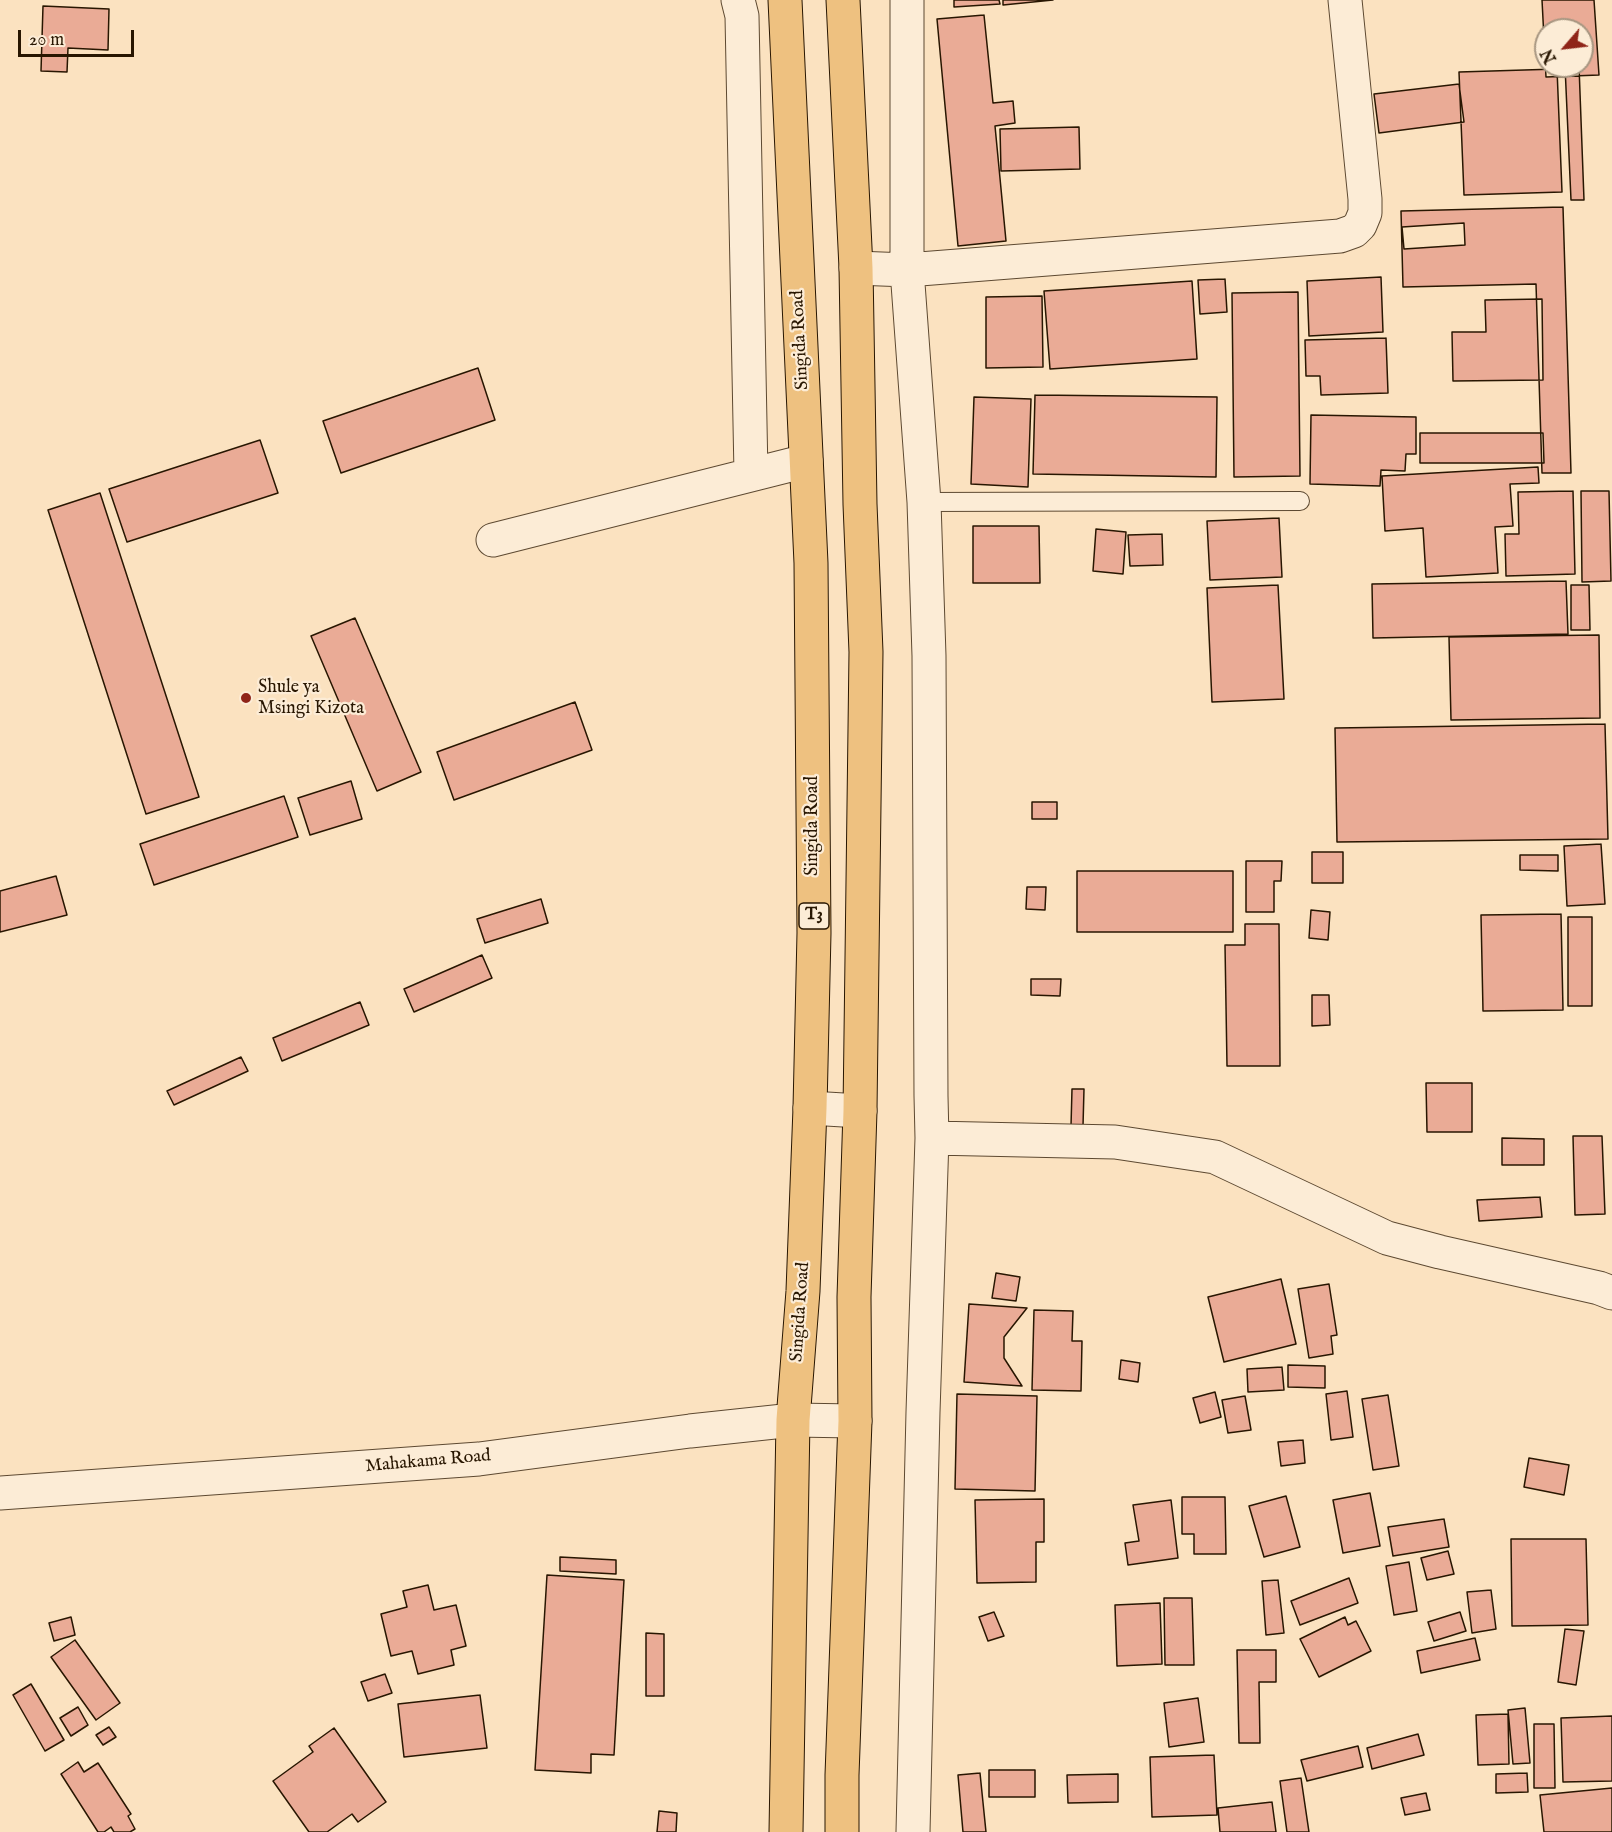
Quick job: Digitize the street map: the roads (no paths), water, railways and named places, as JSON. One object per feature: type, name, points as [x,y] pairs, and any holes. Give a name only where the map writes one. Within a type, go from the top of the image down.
[{"type":"highway","name":"Singida Road","points":[[785,0],[811,563],[814,933],[803,1291],[794,1420],[786,1832]]},
{"type":"highway","points":[[842,1832],[842,1763],[855,1421],[854,1296],[860,1111],[866,652],[860,504],[856,268],[843,0]]},
{"type":"street","points":[[738,0],[742,16],[752,474]]},
{"type":"street","points":[[907,0],[907,270],[924,502],[929,656],[932,1138],[923,1412],[914,1832]]},
{"type":"street","points":[[856,268],[907,270],[1340,236],[1354,231],[1360,225],[1365,213],[1365,199],[1345,0]]},
{"type":"street","points":[[493,540],[806,460]]},
{"type":"street","points":[[810,1108],[860,1111]]},
{"type":"street","points":[[932,1138],[1115,1142],[1215,1157],[1387,1238],[1612,1293]]},
{"type":"street","name":"Mahakama Road","points":[[0,1493],[479,1459],[690,1431],[794,1420],[855,1421]]},
{"type":"lane","points":[[924,502],[1300,501]]},
{"type":"place","name":"Shule ya Msingi Kizota","points":[[246,698]]}]
